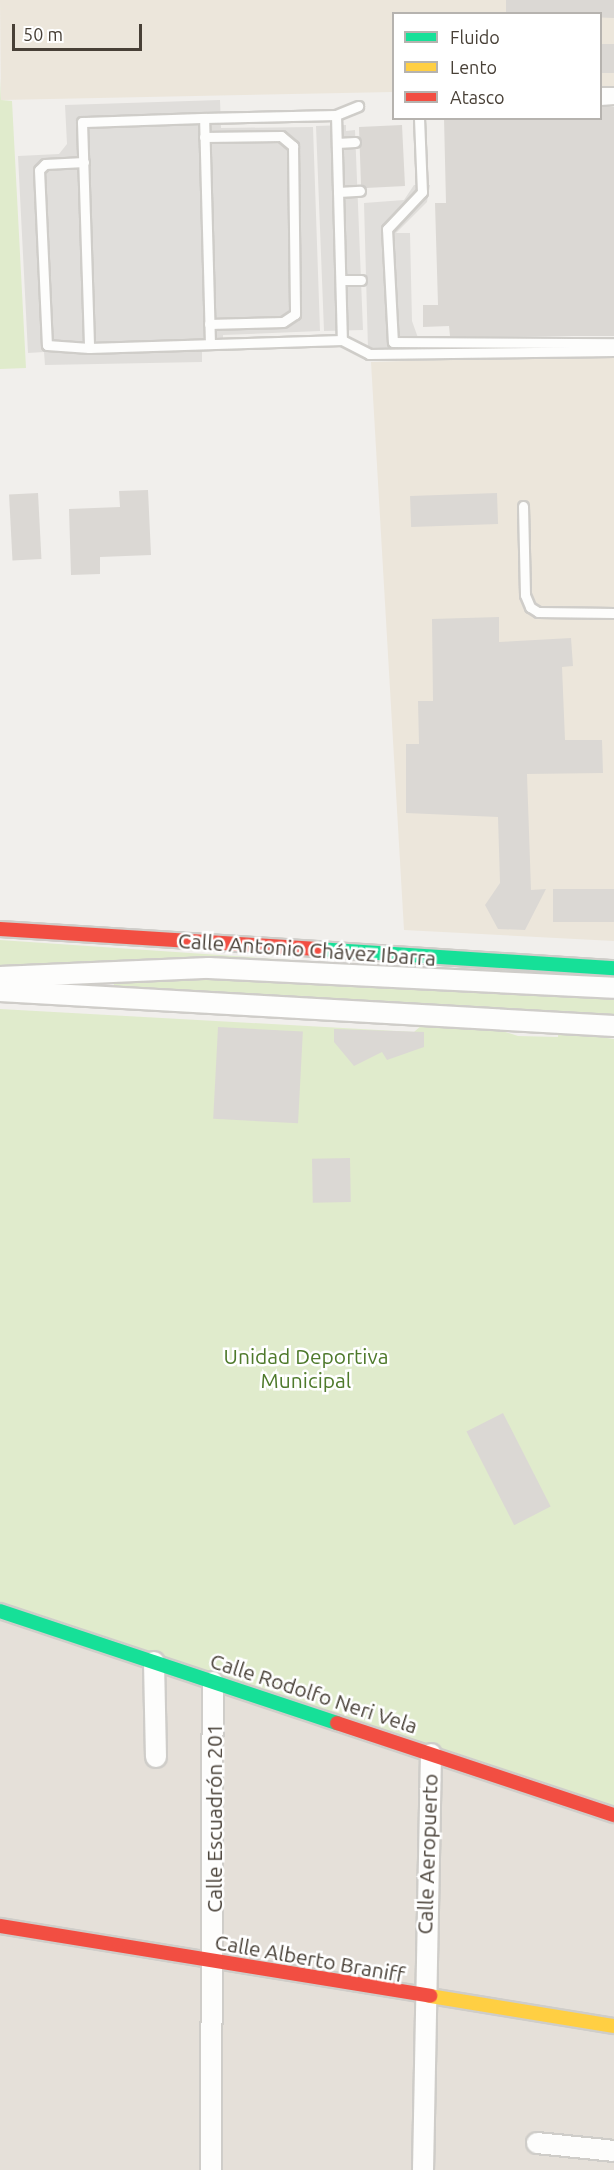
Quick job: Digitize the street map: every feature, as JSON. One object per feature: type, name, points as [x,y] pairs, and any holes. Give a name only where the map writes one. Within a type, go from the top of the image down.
[{"type":"street","name":"Calle Antonio Chávez Ibarra","points":[[0,929],[614,968]]},
{"type":"street","points":[[0,976],[209,968],[340,971],[614,988]]},
{"type":"street","points":[[0,991],[614,1026]]},
{"type":"street","name":"Calle Rodolfo Neri Vela","points":[[0,1611],[614,1815]]},
{"type":"street","points":[[154,1662],[156,1757]]},
{"type":"street","name":"Calle Escuadrón 201","points":[[211,2170],[215,1963],[213,1682]]},
{"type":"street","name":"Calle Aeropuerto","points":[[423,2170],[423,1998],[430,1754]]},
{"type":"street","name":"Calle Alberto Braniff","points":[[0,1926],[423,1998],[614,2026]]},
{"type":"street","points":[[537,2143],[614,2151]]},
{"type":"lane","points":[[89,348],[82,122],[336,115],[358,106]]},
{"type":"lane","points":[[336,115],[342,340]]},
{"type":"lane","points":[[204,118],[210,344]]},
{"type":"lane","points":[[419,120],[422,192],[387,229],[393,342],[614,344]]},
{"type":"lane","points":[[204,137],[281,136],[293,147],[295,314],[284,322],[209,324]]},
{"type":"lane","points":[[337,143],[356,142]]},
{"type":"lane","points":[[84,162],[45,164],[39,170],[47,345],[89,348],[342,340],[369,354],[614,351]]},
{"type":"lane","points":[[338,192],[360,191]]},
{"type":"lane","points":[[340,280],[361,280]]},
{"type":"lane","points":[[523,506],[530,607],[538,612],[614,613]]},
{"type":"shaded area","points":[[0,0],[614,0],[614,88],[602,88],[602,12],[392,12],[392,92],[1,100]]},
{"type":"shaded area","points":[[220,100],[221,128],[313,127],[320,331],[223,335],[223,351],[202,351],[202,362],[45,365],[44,352],[28,353],[18,156],[59,154],[67,144],[65,105]]},
{"type":"shaded area","points":[[346,125],[346,131],[355,130],[363,330],[324,331],[316,126]]},
{"type":"shaded area","points":[[414,185],[430,185],[427,202],[396,233],[410,233],[412,321],[422,349],[368,349],[364,203],[404,200]]},
{"type":"shaded area","points":[[614,355],[614,941],[404,930],[371,362]]},
{"type":"shaded area","points":[[0,1605],[614,1812],[614,2170],[0,2170]]},
{"type":"green space","points":[[0,78],[1,100],[12,101],[26,368],[0,369]]},
{"type":"green space","points":[[0,940],[291,960],[0,965]]},
{"type":"green space","points":[[115,977],[293,978],[614,998],[614,1019],[113,990]]},
{"type":"green space","name":"Unidad Deportiva Municipal","points":[[0,1009],[414,1032],[423,1024],[484,1025],[518,1036],[558,1037],[558,1031],[614,1039],[614,1817],[0,1609]]},
{"type":"building","points":[[506,0],[614,0],[614,18],[602,18],[602,12],[506,12]]},
{"type":"building","points":[[602,44],[614,44],[614,73],[602,73]]},
{"type":"building","points":[[602,107],[614,107],[614,336],[450,336],[449,326],[423,327],[423,305],[438,305],[435,203],[446,203],[444,120],[602,120]]},
{"type":"building","points":[[402,125],[405,186],[366,188],[361,185],[359,127]]},
{"type":"building","points":[[148,490],[151,555],[100,557],[100,574],[71,575],[69,509],[120,507],[119,491]]},
{"type":"building","points":[[38,493],[41,559],[12,560],[9,495]]},
{"type":"building","points":[[497,493],[498,524],[411,527],[410,496]]},
{"type":"building","points":[[499,617],[499,642],[571,638],[573,666],[562,667],[565,740],[602,740],[603,773],[527,774],[531,890],[546,889],[525,930],[498,929],[485,905],[500,883],[498,817],[406,813],[406,744],[419,744],[418,701],[433,701],[432,619]]},
{"type":"building","points":[[553,889],[614,889],[614,922],[553,922]]},
{"type":"building","points":[[218,1027],[303,1031],[298,1123],[213,1119]]},
{"type":"building","points":[[334,1029],[424,1032],[424,1047],[387,1060],[382,1052],[354,1066],[334,1042]]},
{"type":"building","points":[[350,1158],[351,1202],[313,1203],[312,1159]]},
{"type":"building","points":[[503,1413],[551,1507],[514,1525],[466,1432]]},
{"type":"traffic: fast","points":[[317,949],[614,968]]},
{"type":"traffic: fast","points":[[0,1611],[337,1723]]},
{"type":"traffic: slow","points":[[430,1996],[614,2026]]},
{"type":"traffic: jam","points":[[0,929],[317,949]]},
{"type":"traffic: jam","points":[[337,1723],[614,1815]]},
{"type":"traffic: jam","points":[[0,1926],[430,1996]]}]
